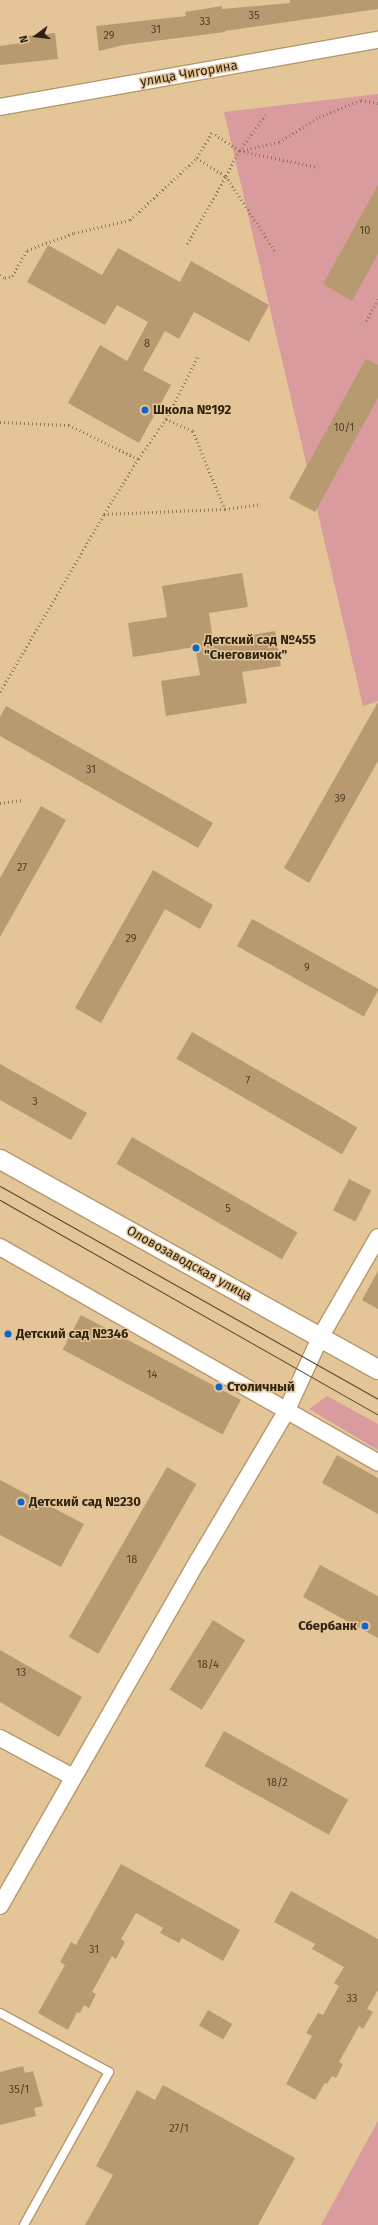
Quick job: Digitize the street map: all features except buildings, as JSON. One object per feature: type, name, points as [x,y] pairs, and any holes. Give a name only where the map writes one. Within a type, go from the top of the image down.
[{"type":"street","name":"улица Чигорина","points":[[0,107],[378,40]]},
{"type":"street","name":"Оловозаводская улица","points":[[0,1159],[378,1369]]},
{"type":"street","points":[[0,1906],[73,1777],[286,1412],[321,1336],[378,1237]]},
{"type":"street","points":[[0,1246],[286,1412],[378,1463]]},
{"type":"street","points":[[0,1738],[73,1777]]},
{"type":"lane","points":[[0,2013],[109,2072],[24,2225]]},
{"type":"path","points":[[239,150],[279,142],[319,117],[360,100],[378,103]]},
{"type":"path","points":[[187,244],[226,176],[239,150],[266,114]]},
{"type":"path","points":[[0,275],[5,278],[12,276],[27,250],[74,233],[130,220],[197,158],[212,133],[239,150],[315,167]]},
{"type":"path","points":[[197,158],[226,176],[275,251]]},
{"type":"path","points":[[366,321],[378,299]]},
{"type":"path","points":[[0,692],[104,514],[138,459],[166,419],[198,356]]},
{"type":"path","points":[[166,419],[193,431],[225,509]]},
{"type":"path","points":[[0,422],[68,425],[138,459]]},
{"type":"path","points":[[104,514],[225,509],[259,504]]},
{"type":"path","points":[[0,803],[22,800]]},
{"type":"shaded area","points":[[378,94],[378,701],[363,706],[224,112]]},
{"type":"shaded area","points":[[327,1396],[378,1424],[378,1450],[309,1409]]},
{"type":"shaded area","points":[[378,2121],[378,2225],[321,2225]]},
{"type":"tram line","points":[[0,1186],[378,1399]]},
{"type":"tram line","points":[[0,1200],[378,1415]]},
{"type":"place","name":"Школа №192","points":[[145,410]]},
{"type":"place","name":"Детский сад №455 \"Снеговичок\"","points":[[196,648]]},
{"type":"place","name":"Детский сад №346","points":[[8,1334]]},
{"type":"place","name":"Столичный","points":[[219,1387]]},
{"type":"place","name":"Детский сад №230","points":[[21,1502]]},
{"type":"place","name":"Сбербанк","points":[[365,1626]]}]
